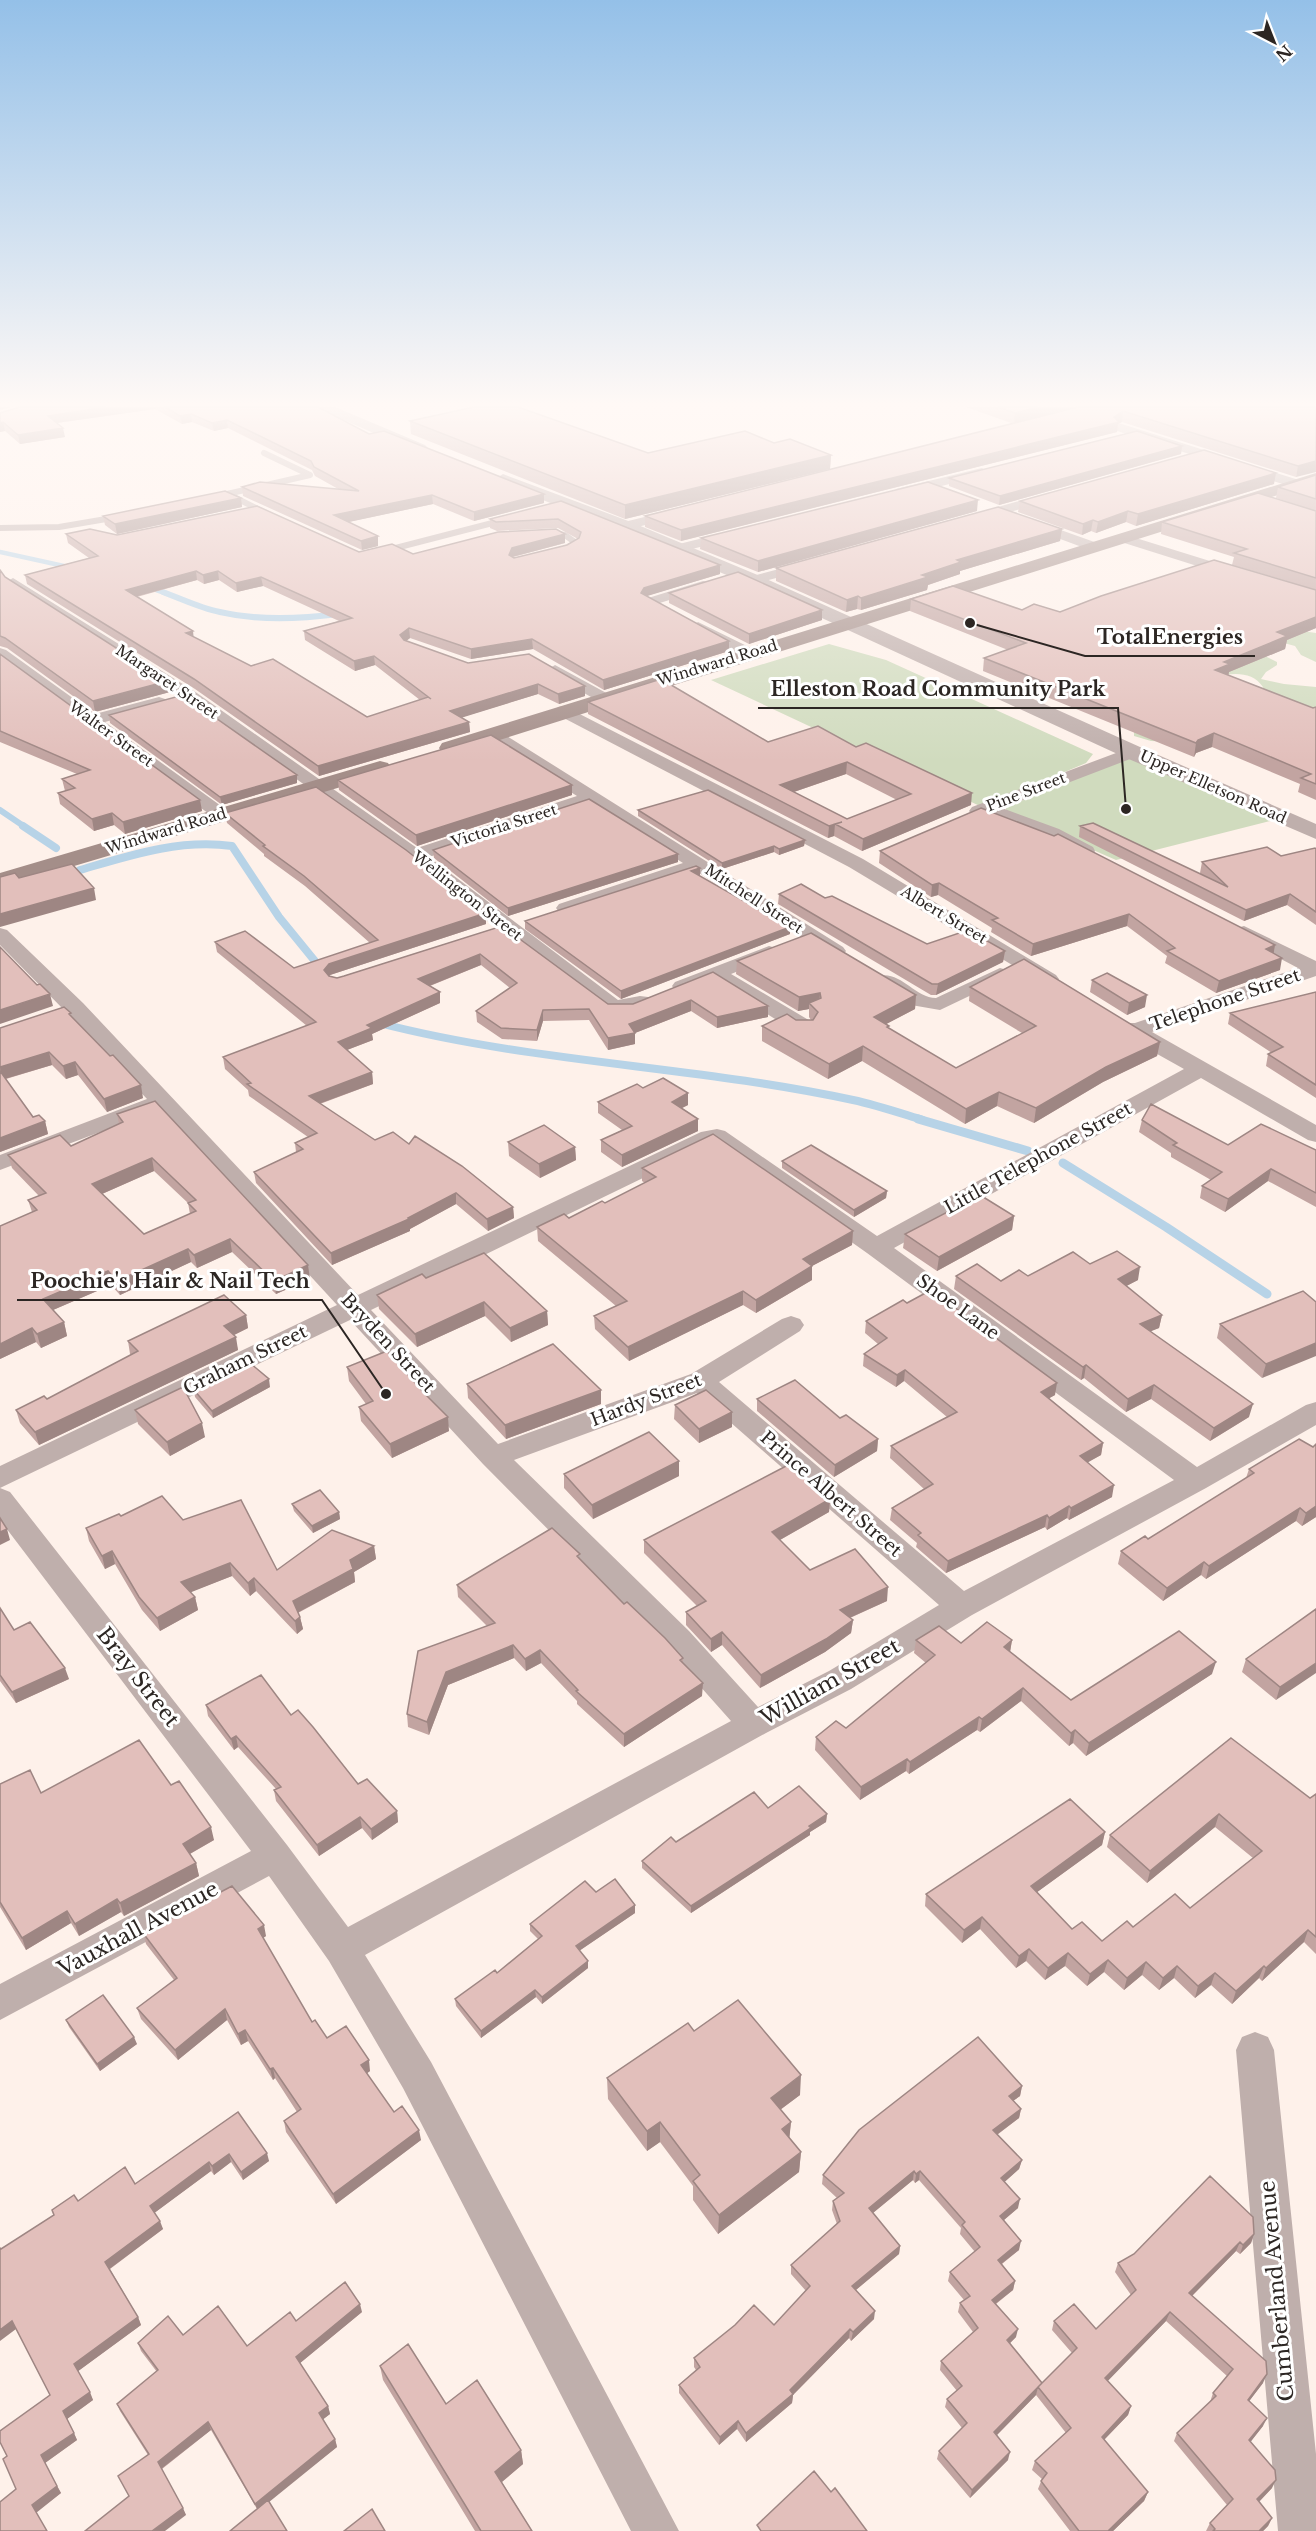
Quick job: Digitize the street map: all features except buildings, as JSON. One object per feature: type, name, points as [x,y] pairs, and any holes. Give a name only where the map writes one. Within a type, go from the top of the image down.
[{"type":"main road","name":"Windward Road","points":[[427,754],[1165,525]]},
{"type":"main road","name":"Windward Road","points":[[0,881],[405,760]]},
{"type":"street","name":"Upper Elletson Road","points":[[625,525],[748,577],[1132,752],[1316,832]]},
{"type":"street","points":[[1036,525],[1095,547]]},
{"type":"street","points":[[680,548],[748,531]]},
{"type":"street","points":[[1123,538],[1248,577]]},
{"type":"street","points":[[748,653],[650,602],[821,561]]},
{"type":"street","name":"Margaret Street","points":[[13,582],[188,694],[317,786]]},
{"type":"street","name":"Walter Street","points":[[0,654],[222,815]]},
{"type":"street","points":[[542,662],[604,698]]},
{"type":"street","points":[[92,720],[188,694]]},
{"type":"street","name":"Albert Street","points":[[564,711],[856,863],[1023,962],[1067,991]]},
{"type":"street","name":"Mitchell Street","points":[[493,735],[849,958]]},
{"type":"street","name":"Pine Street","points":[[964,817],[1132,752]]},
{"type":"street","name":"Wellington Street","points":[[317,786],[415,855],[507,928],[616,1008],[624,1008],[715,973]]},
{"type":"street","name":"Victoria Street","points":[[415,855],[592,797]]},
{"type":"street","points":[[986,808],[1052,834],[1105,861]]},
{"type":"street","points":[[856,863],[877,854]]},
{"type":"street","points":[[552,913],[699,864]]},
{"type":"street","points":[[484,935],[529,920]]},
{"type":"street","points":[[1231,926],[1316,969]]},
{"type":"street","name":"Bryden Street","points":[[0,934],[64,1012],[162,1101],[493,1457],[678,1640],[754,1724]]},
{"type":"street","points":[[715,973],[811,936]]},
{"type":"street","points":[[868,970],[925,1003],[933,1005],[940,1004],[1023,962]]},
{"type":"street","name":"Telephone Street","points":[[1133,1031],[1316,969]]},
{"type":"street","points":[[715,973],[804,1027]]},
{"type":"street","points":[[1114,1019],[1316,1135]]},
{"type":"street","name":"Little Telephone Street","points":[[876,1247],[1201,1069]]},
{"type":"street","points":[[0,1163],[162,1101]]},
{"type":"street","name":"Shoe Lane","points":[[717,1136],[876,1247],[1196,1481]]},
{"type":"street","name":"Graham Street","points":[[0,1478],[709,1137],[717,1136]]},
{"type":"street","name":"Hardy Street","points":[[493,1457],[701,1381],[791,1325]]},
{"type":"street","name":"Prince Albert Street","points":[[701,1381],[961,1607]]},
{"type":"street","name":"William Street","points":[[342,1949],[754,1724],[840,1680],[961,1607],[1196,1481],[1316,1412]]},
{"type":"street","name":"Bray Street","points":[[0,1499],[275,1856],[342,1949],[417,2075],[656,2531]]},
{"type":"street","name":"Vauxhall Avenue","points":[[0,2003],[275,1856]]},
{"type":"street","name":"Cumberland Avenue","points":[[1255,2050],[1301,2531]]},
{"type":"lane","points":[[0,528],[34,530],[81,525]]},
{"type":"lane","points":[[380,552],[483,525]]},
{"type":"lane","points":[[77,526],[86,530]]},
{"type":"lane","points":[[454,533],[473,537]]},
{"type":"lane","points":[[537,533],[558,533],[576,543],[555,551]]},
{"type":"green space","points":[[1296,630],[1316,633],[1316,662],[1301,655],[1295,646],[1280,642]]},
{"type":"green space","points":[[829,644],[886,660],[1093,754],[1086,763],[982,807],[711,680]]},
{"type":"green space","points":[[1265,656],[1277,662],[1277,665],[1266,672],[1261,679],[1316,687],[1316,711],[1175,742],[1151,741],[1134,736],[1134,728],[1262,694],[1263,687],[1247,675],[1227,674],[1213,677]]},
{"type":"green space","points":[[1130,757],[1274,820],[1116,860],[1006,812],[1006,807]]},
{"type":"waterway","points":[[0,552],[73,568]]},
{"type":"waterway","points":[[147,587],[167,594]]},
{"type":"waterway","points":[[163,592],[198,606],[249,617],[294,618],[339,614]]},
{"type":"waterway","points":[[0,810],[25,827]]},
{"type":"waterway","points":[[23,826],[56,848]]},
{"type":"waterway","points":[[80,870],[155,850],[212,844],[232,846],[279,917],[323,971]]},
{"type":"waterway","points":[[379,1023],[496,1047],[794,1089],[862,1102],[923,1120]]},
{"type":"waterway","points":[[918,1119],[1028,1151]]},
{"type":"waterway","points":[[1063,1163],[1166,1227],[1267,1294]]},
{"type":"place","name":"TotalEnergies","points":[[970,623]]},
{"type":"place","name":"Elleston Road Community Park","points":[[1126,809]]},
{"type":"place","name":"Poochie's Hair & Nail Tech","points":[[386,1394]]}]
